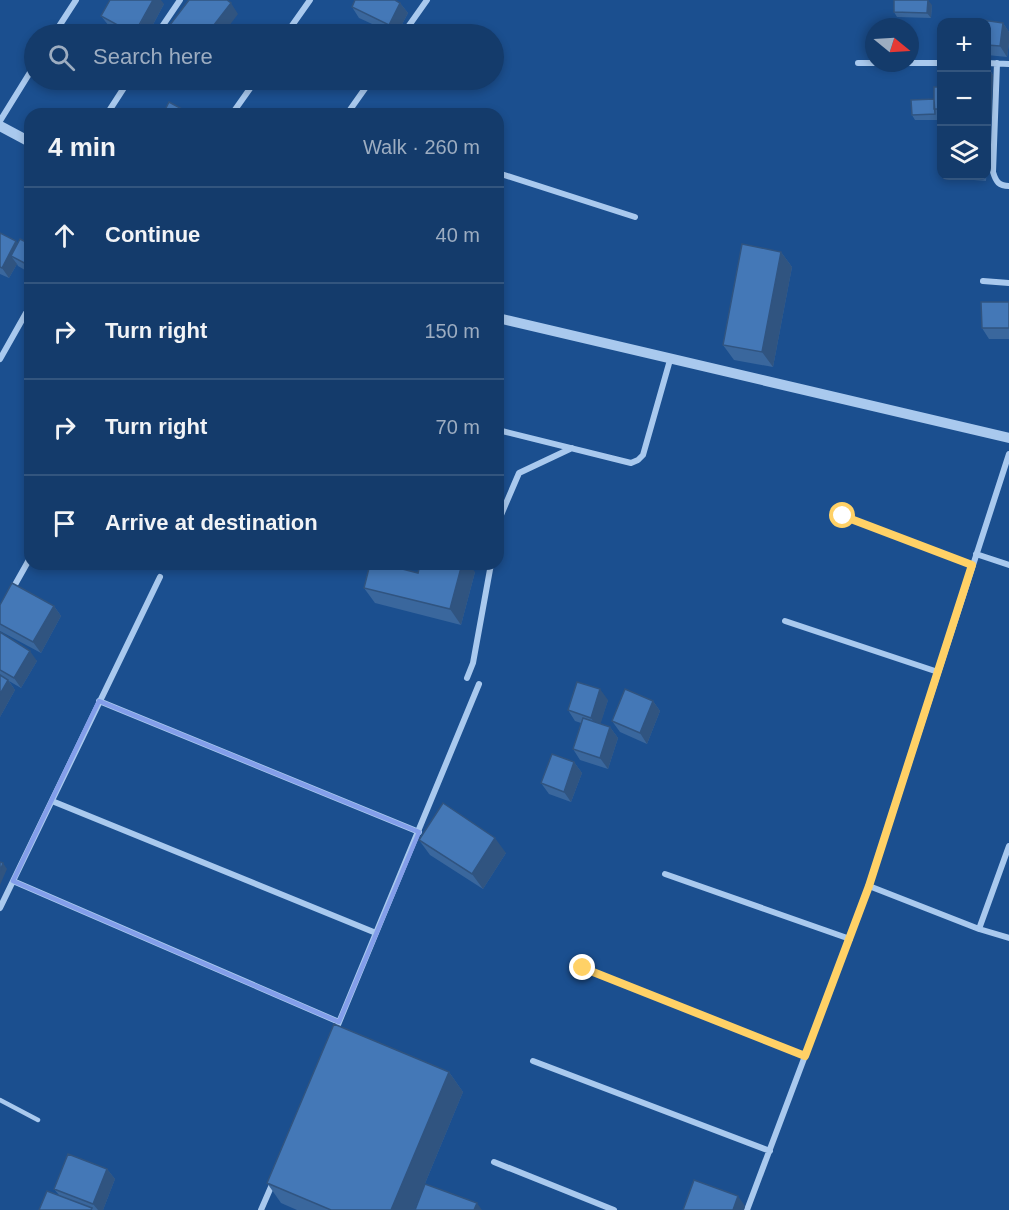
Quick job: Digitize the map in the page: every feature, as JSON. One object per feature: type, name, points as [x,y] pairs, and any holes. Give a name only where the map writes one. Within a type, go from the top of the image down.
[{"type":"street","points":[[60,24],[76,0]]},
{"type":"street","points":[[164,24],[180,0]]},
{"type":"street","points":[[293,24],[310,0]]},
{"type":"street","points":[[410,24],[427,0]]},
{"type":"street","points":[[858,63],[865,63]]},
{"type":"street","points":[[919,63],[937,63]]},
{"type":"street","points":[[991,63],[1009,64]]},
{"type":"street","points":[[997,63],[993,172],[996,182],[1002,186],[1009,186]]},
{"type":"street","points":[[0,121],[24,82]]},
{"type":"street","points":[[111,108],[123,90]]},
{"type":"street","points":[[236,108],[249,90]]},
{"type":"street","points":[[351,108],[364,90]]},
{"type":"street","points":[[0,126],[24,139]]},
{"type":"street","points":[[504,174],[635,217]]},
{"type":"street","points":[[983,281],[1009,283]]},
{"type":"street","points":[[0,359],[24,317]]},
{"type":"street","points":[[504,319],[1009,438]]},
{"type":"street","points":[[504,431],[631,463],[638,460],[643,454],[670,360]]},
{"type":"street","points":[[504,508],[519,473],[572,448]]},
{"type":"street","points":[[747,1210],[869,886],[1009,454]]},
{"type":"street","points":[[843,516],[972,565]]},
{"type":"street","points":[[976,554],[1009,565]]},
{"type":"street","points":[[10,594],[24,569]]},
{"type":"street","points":[[467,678],[473,663],[490,570]]},
{"type":"street","points":[[0,908],[160,577]]},
{"type":"street","points":[[785,621],[938,672]]},
{"type":"street","points":[[330,1044],[479,684]]},
{"type":"street","points":[[99,701],[419,832]]},
{"type":"street","points":[[52,801],[376,933]]},
{"type":"street","points":[[979,929],[1009,846]]},
{"type":"street","points":[[665,874],[850,939]]},
{"type":"street","points":[[13,881],[339,1022]]},
{"type":"street","points":[[869,886],[979,929],[1009,938]]},
{"type":"street","points":[[583,968],[805,1056]]},
{"type":"street","points":[[533,1061],[770,1151]]},
{"type":"street","points":[[494,1162],[614,1210]]},
{"type":"street","points":[[264,1209],[276,1175]]},
{"type":"lane","points":[[0,1100],[38,1120]]},
{"type":"highlighted area","points":[[99,701],[419,832],[339,1022],[13,881]]},
{"type":"building","points":[[110,0],[153,0],[140,24],[116,24],[101,16]]},
{"type":"building","points":[[189,0],[227,0],[231,3],[215,24],[171,24]]},
{"type":"building","points":[[355,0],[395,0],[400,3],[390,24],[352,7]]},
{"type":"building","points":[[894,0],[928,0],[927,13],[894,12]]},
{"type":"building","points":[[991,21],[1003,23],[1000,46],[991,45]]},
{"type":"building","points":[[934,87],[937,87],[937,109],[934,109]]},
{"type":"building","points":[[934,99],[935,114],[912,115],[911,100]]},
{"type":"building","points":[[169,102],[180,108],[166,108]]},
{"type":"building","points":[[0,233],[16,241],[2,268],[0,267]]},
{"type":"building","points":[[20,239],[24,241],[24,263],[11,256]]},
{"type":"building","points":[[742,244],[781,252],[762,352],[723,345]]},
{"type":"building","points":[[981,302],[1009,302],[1009,328],[982,328]]},
{"type":"building","points":[[368,570],[406,570],[418,573],[419,570],[460,570],[450,609],[364,588]]},
{"type":"building","points":[[12,583],[54,606],[33,642],[0,624],[0,605]]},
{"type":"building","points":[[0,632],[30,651],[14,678],[0,670]]},
{"type":"building","points":[[0,675],[8,680],[0,694]]},
{"type":"building","points":[[577,682],[600,689],[591,718],[568,710]]},
{"type":"building","points":[[625,689],[653,701],[640,733],[612,721]]},
{"type":"building","points":[[583,718],[610,727],[600,758],[573,749]]},
{"type":"building","points":[[552,754],[574,762],[564,792],[541,783]]},
{"type":"building","points":[[443,803],[495,838],[472,874],[419,840]]},
{"type":"building","points":[[334,1024],[449,1072],[391,1210],[331,1210],[267,1183]]},
{"type":"building","points":[[68,1154],[107,1169],[93,1204],[54,1189]]},
{"type":"building","points":[[694,1180],[738,1196],[733,1210],[683,1210]]},
{"type":"building","points":[[425,1184],[477,1203],[474,1210],[415,1210]]},
{"type":"building","points":[[47,1191],[92,1208],[91,1210],[39,1210]]},
{"type":"route","points":[[583,968],[805,1056],[869,886],[972,565],[843,516]]}]
